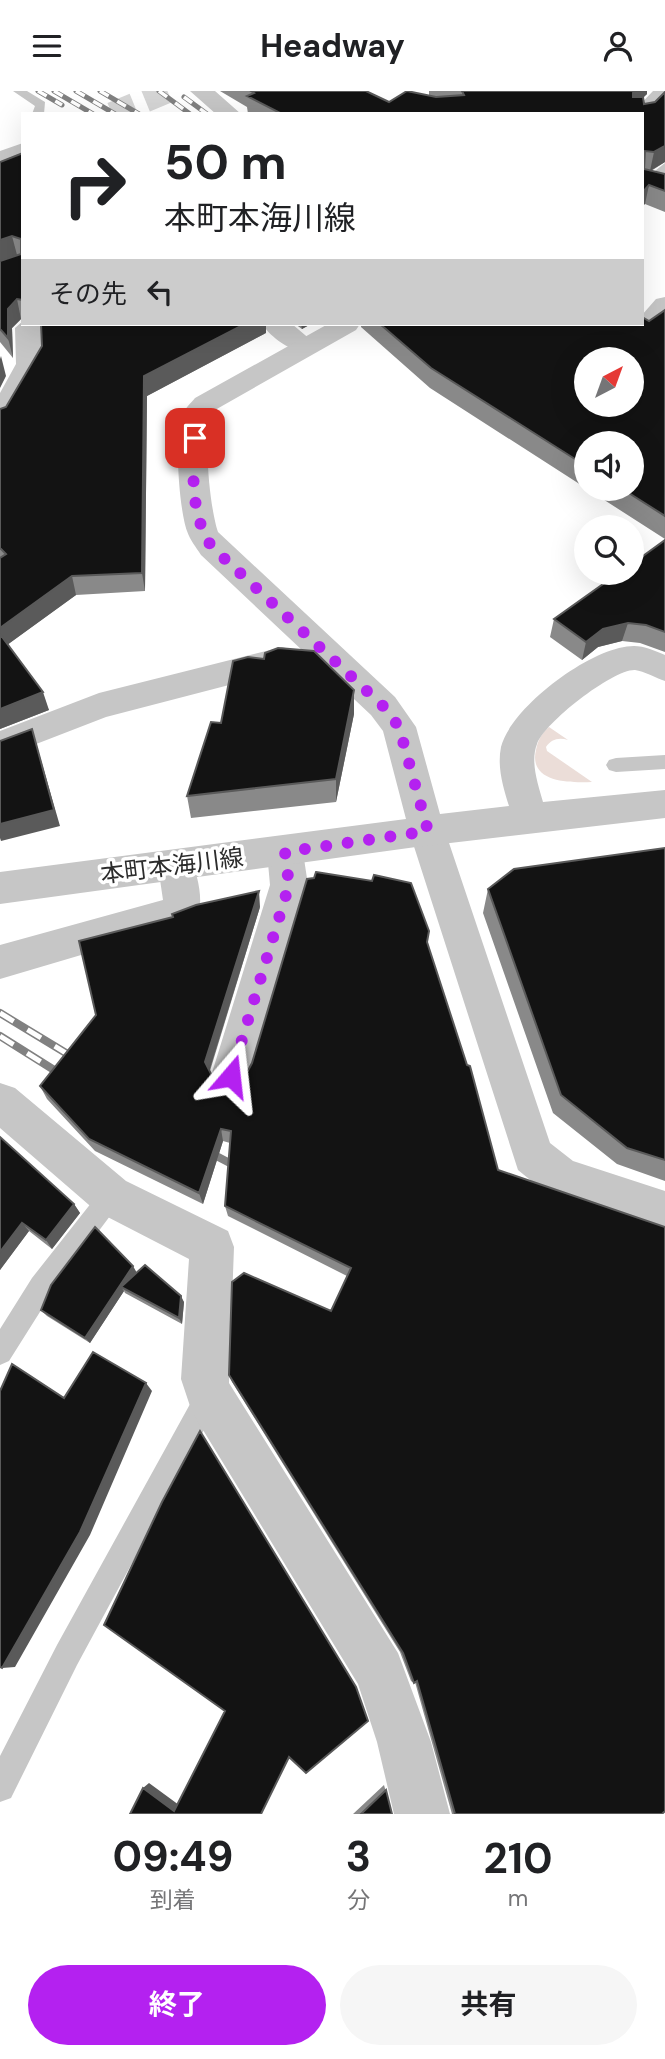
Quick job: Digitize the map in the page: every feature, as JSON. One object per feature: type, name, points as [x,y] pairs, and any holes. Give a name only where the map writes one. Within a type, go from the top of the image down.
[{"type":"street","points":[[201,91],[227,112]]},
{"type":"street","points":[[644,112],[662,92]]},
{"type":"street","points":[[0,146],[21,138]]},
{"type":"street","points":[[0,159],[21,151]]},
{"type":"street","points":[[0,175],[21,168]]},
{"type":"street","points":[[0,318],[21,323]]},
{"type":"street","points":[[0,418],[30,364],[33,326]]},
{"type":"street","points":[[278,326],[305,346]]},
{"type":"street","points":[[343,326],[205,404],[196,416],[193,461],[198,518],[203,534],[212,547],[383,706],[399,727],[428,831],[533,1156],[559,1177],[665,1212]]},
{"type":"street","points":[[0,745],[99,706],[221,673],[272,663],[317,645]]},
{"type":"street","points":[[530,816],[517,760],[520,738],[530,723],[599,669],[616,661],[634,658],[665,669]]},
{"type":"street","name":"本町本海川線","points":[[0,888],[285,852],[530,816],[665,804]]},
{"type":"street","points":[[231,1076],[289,885],[285,852]]},
{"type":"street","points":[[0,962],[183,909],[176,866]]},
{"type":"street","points":[[0,1102],[111,1196],[183,1230],[212,1247],[204,1379],[209,1395],[380,1671],[404,1742],[422,1814]]},
{"type":"lane","points":[[19,91],[41,105],[39,112]]},
{"type":"lane","points":[[616,765],[665,762]]},
{"type":"lane","points":[[0,1352],[41,1287],[111,1196]]},
{"type":"lane","points":[[0,1787],[74,1643],[209,1395]]},
{"type":"shaded area","points":[[549,727],[568,740],[553,740],[546,747],[547,751],[592,782],[553,779],[538,769],[535,761],[537,746]]},
{"type":"building","points":[[251,91],[366,91],[389,102],[407,91],[436,97],[464,95],[462,91],[635,91],[633,97],[643,97],[644,104],[655,102],[665,92],[665,146],[654,152],[645,151],[644,169],[644,112],[278,112],[247,96],[254,93]]},
{"type":"building","points":[[21,154],[21,239],[12,236],[0,240],[0,162]]},
{"type":"building","points":[[644,169],[665,174],[665,191],[649,185],[644,191]]},
{"type":"building","points":[[21,254],[21,300],[17,299],[8,309],[8,338],[0,329],[0,261]]},
{"type":"building","points":[[665,310],[665,516],[641,501],[644,501],[644,431],[574,431],[574,458],[431,368],[382,326],[644,326],[644,318],[649,321]]},
{"type":"building","points":[[41,326],[241,326],[144,376],[142,573],[72,576],[0,628],[0,558],[6,554],[0,548],[0,409],[6,407],[42,346]]},
{"type":"building","points":[[665,540],[665,632],[646,625],[628,623],[603,629],[586,642],[554,619],[602,585],[644,585],[644,555]]},
{"type":"building","points":[[0,634],[43,692],[0,709]]},
{"type":"building","points":[[278,648],[314,651],[354,690],[336,779],[187,796],[211,722],[221,723],[233,661],[248,657],[264,659],[265,653]]},
{"type":"building","points":[[32,729],[54,810],[0,824],[0,741]]},
{"type":"building","points":[[665,848],[665,1160],[627,1148],[561,1095],[488,889],[514,869]]},
{"type":"building","points":[[316,872],[372,881],[374,875],[411,883],[429,931],[427,942],[467,1065],[470,1066],[498,1170],[665,1227],[665,1811],[662,1814],[455,1814],[417,1681],[414,1683],[403,1653],[229,1375],[232,1282],[244,1273],[331,1311],[351,1268],[225,1206],[231,1131],[221,1129],[199,1193],[89,1139],[40,1086],[96,1015],[79,941],[173,917],[172,914],[196,905],[259,891],[205,1062],[213,1078],[230,1084],[244,1078],[252,1063],[307,879],[314,878]]},
{"type":"building","points":[[0,1137],[74,1204],[46,1240],[22,1223],[0,1252]]},
{"type":"building","points":[[95,1227],[133,1266],[85,1338],[41,1310],[51,1285]]},
{"type":"building","points":[[145,1265],[181,1296],[179,1318],[121,1287]]},
{"type":"building","points":[[93,1352],[146,1383],[80,1532],[2,1668],[0,1391],[12,1364],[64,1398]]},
{"type":"building","points":[[200,1431],[356,1687],[368,1721],[306,1773],[289,1757],[261,1814],[130,1814],[143,1788],[174,1811],[225,1711],[104,1625],[162,1502]]},
{"type":"building","points":[[386,1790],[392,1814],[361,1814]]},
{"type":"tunnel","points":[[117,112],[168,91]]},
{"type":"railway","points":[[38,91],[62,105]]},
{"type":"railway","points":[[54,91],[90,112]]},
{"type":"railway","points":[[76,91],[112,112]]},
{"type":"railway","points":[[100,91],[136,112]]},
{"type":"railway","points":[[159,91],[187,112]]},
{"type":"railway","points":[[184,97],[204,112]]},
{"type":"railway","points":[[0,1013],[84,1064]]},
{"type":"railway","points":[[0,1036],[70,1080]]},
{"type":"railway","points":[[201,1148],[247,1172]]},
{"type":"route","points":[[195,438],[193,461],[198,518],[203,534],[212,547],[383,706],[399,727],[428,831],[285,852],[289,885],[231,1076]]}]
